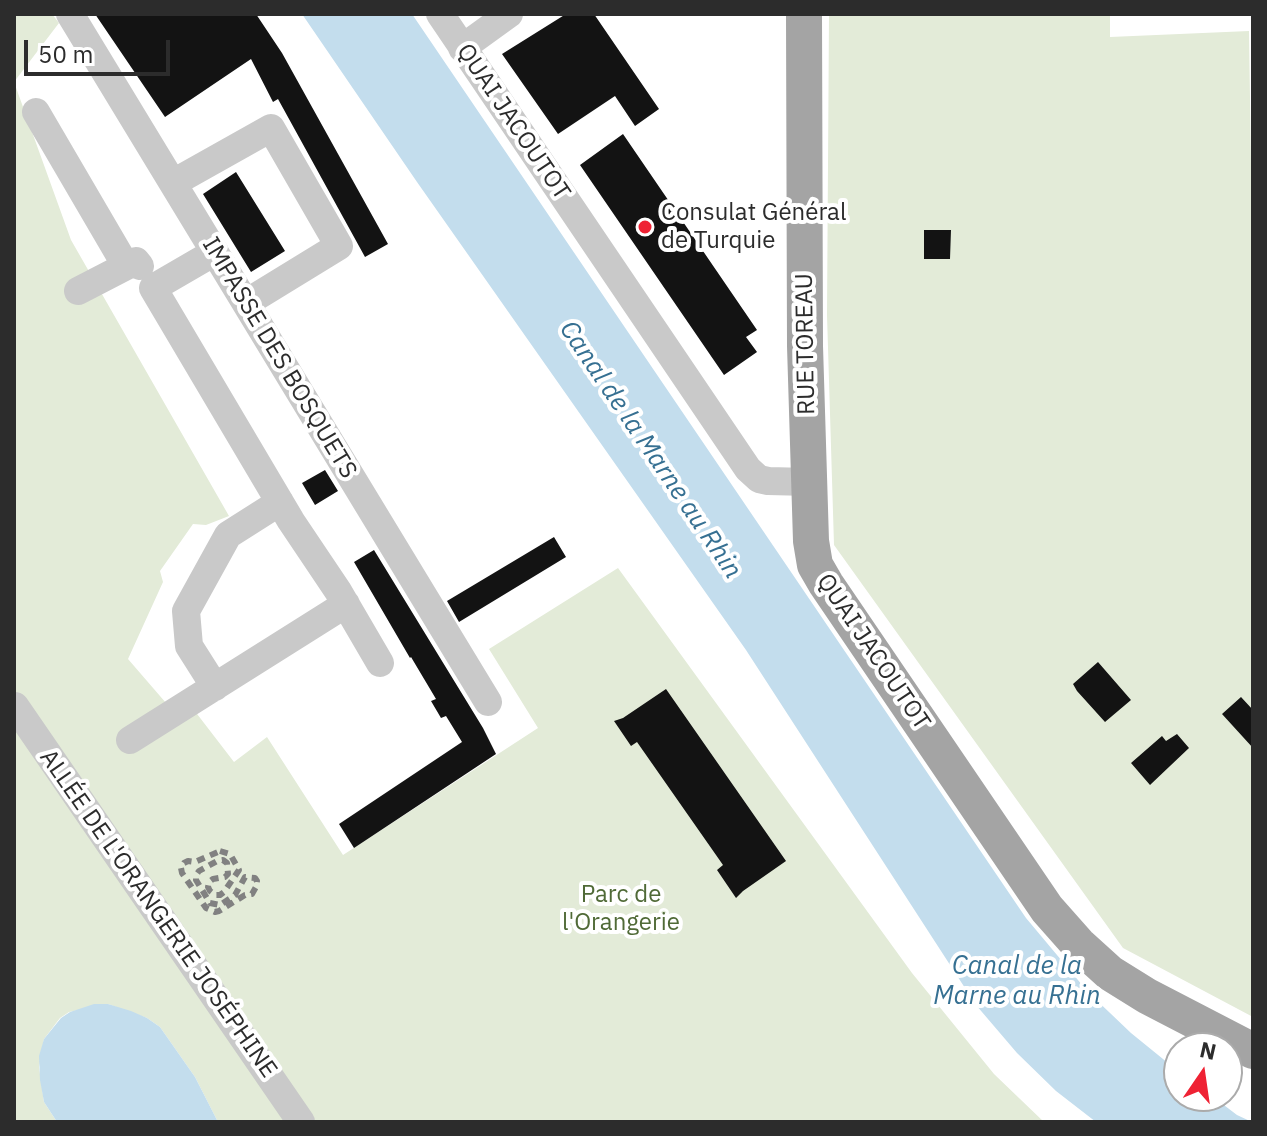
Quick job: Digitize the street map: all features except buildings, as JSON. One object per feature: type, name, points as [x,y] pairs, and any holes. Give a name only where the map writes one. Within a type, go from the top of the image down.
[{"type":"main road","name":"RUE TOREAU","points":[[804,14],[805,346],[809,482]]},
{"type":"main road","name":"QUAI JACOUTOT","points":[[809,482],[815,565],[1047,909],[1078,944],[1110,973],[1147,996],[1253,1051]]},
{"type":"street","name":"IMPASSE DES BOSQUETS","points":[[70,14],[488,702]]},
{"type":"street","name":"QUAI JACOUTOT","points":[[440,14],[748,469],[759,479],[768,481],[809,482]]},
{"type":"street","points":[[462,48],[509,14]]},
{"type":"street","points":[[36,112],[126,266]]},
{"type":"street","points":[[173,183],[271,128],[339,246],[246,303]]},
{"type":"street","points":[[153,288],[215,252]]},
{"type":"street","points":[[78,291],[136,261],[380,663]]},
{"type":"street","points":[[215,687],[189,646],[186,611],[228,535],[280,502]]},
{"type":"street","points":[[130,740],[346,604]]},
{"type":"street","name":"ALLÉE DE L'ORANGERIE JOSÉPHINE","points":[[15,706],[301,1122]]},
{"type":"green space","points":[[14,14],[52,14],[59,23],[14,82]]},
{"type":"green space","points":[[829,14],[1110,14],[1110,37],[1249,31],[1253,165],[1253,1017],[1123,948],[834,545],[827,315]]},
{"type":"green space","name":"Parc de l'Orangerie","points":[[14,82],[71,240],[229,516],[206,525],[193,524],[160,571],[163,582],[128,659],[179,718],[194,710],[234,762],[267,737],[343,855],[538,728],[489,649],[618,568],[912,973],[994,1074],[1044,1122],[218,1122],[195,1077],[160,1027],[147,1018],[108,1004],[69,1012],[60,1018],[44,1039],[39,1067],[44,1102],[57,1122],[14,1122]]},
{"type":"water","name":"Canal de la Marne au Rhin","points":[[302,14],[412,14],[1026,918],[1088,992],[1163,1059],[1163,1112],[1233,1112],[1252,1122],[1096,1122],[1056,1091],[1017,1053],[976,1005],[746,650]]},
{"type":"water","points":[[94,1004],[108,1004],[131,1011],[160,1027],[195,1077],[218,1122],[57,1122],[44,1102],[40,1080],[39,1056],[44,1039],[61,1018]]},
{"type":"railway","points":[[220,851],[230,854],[239,870],[220,895],[210,891],[209,882],[228,874],[227,863],[217,861],[199,871],[196,880],[210,903],[220,905],[235,895],[245,877],[257,881],[252,894],[215,912],[206,908],[181,868],[188,861],[195,862],[220,851]]},
{"type":"place","name":"Consulat Général de Turquie","points":[[645,227]]}]
